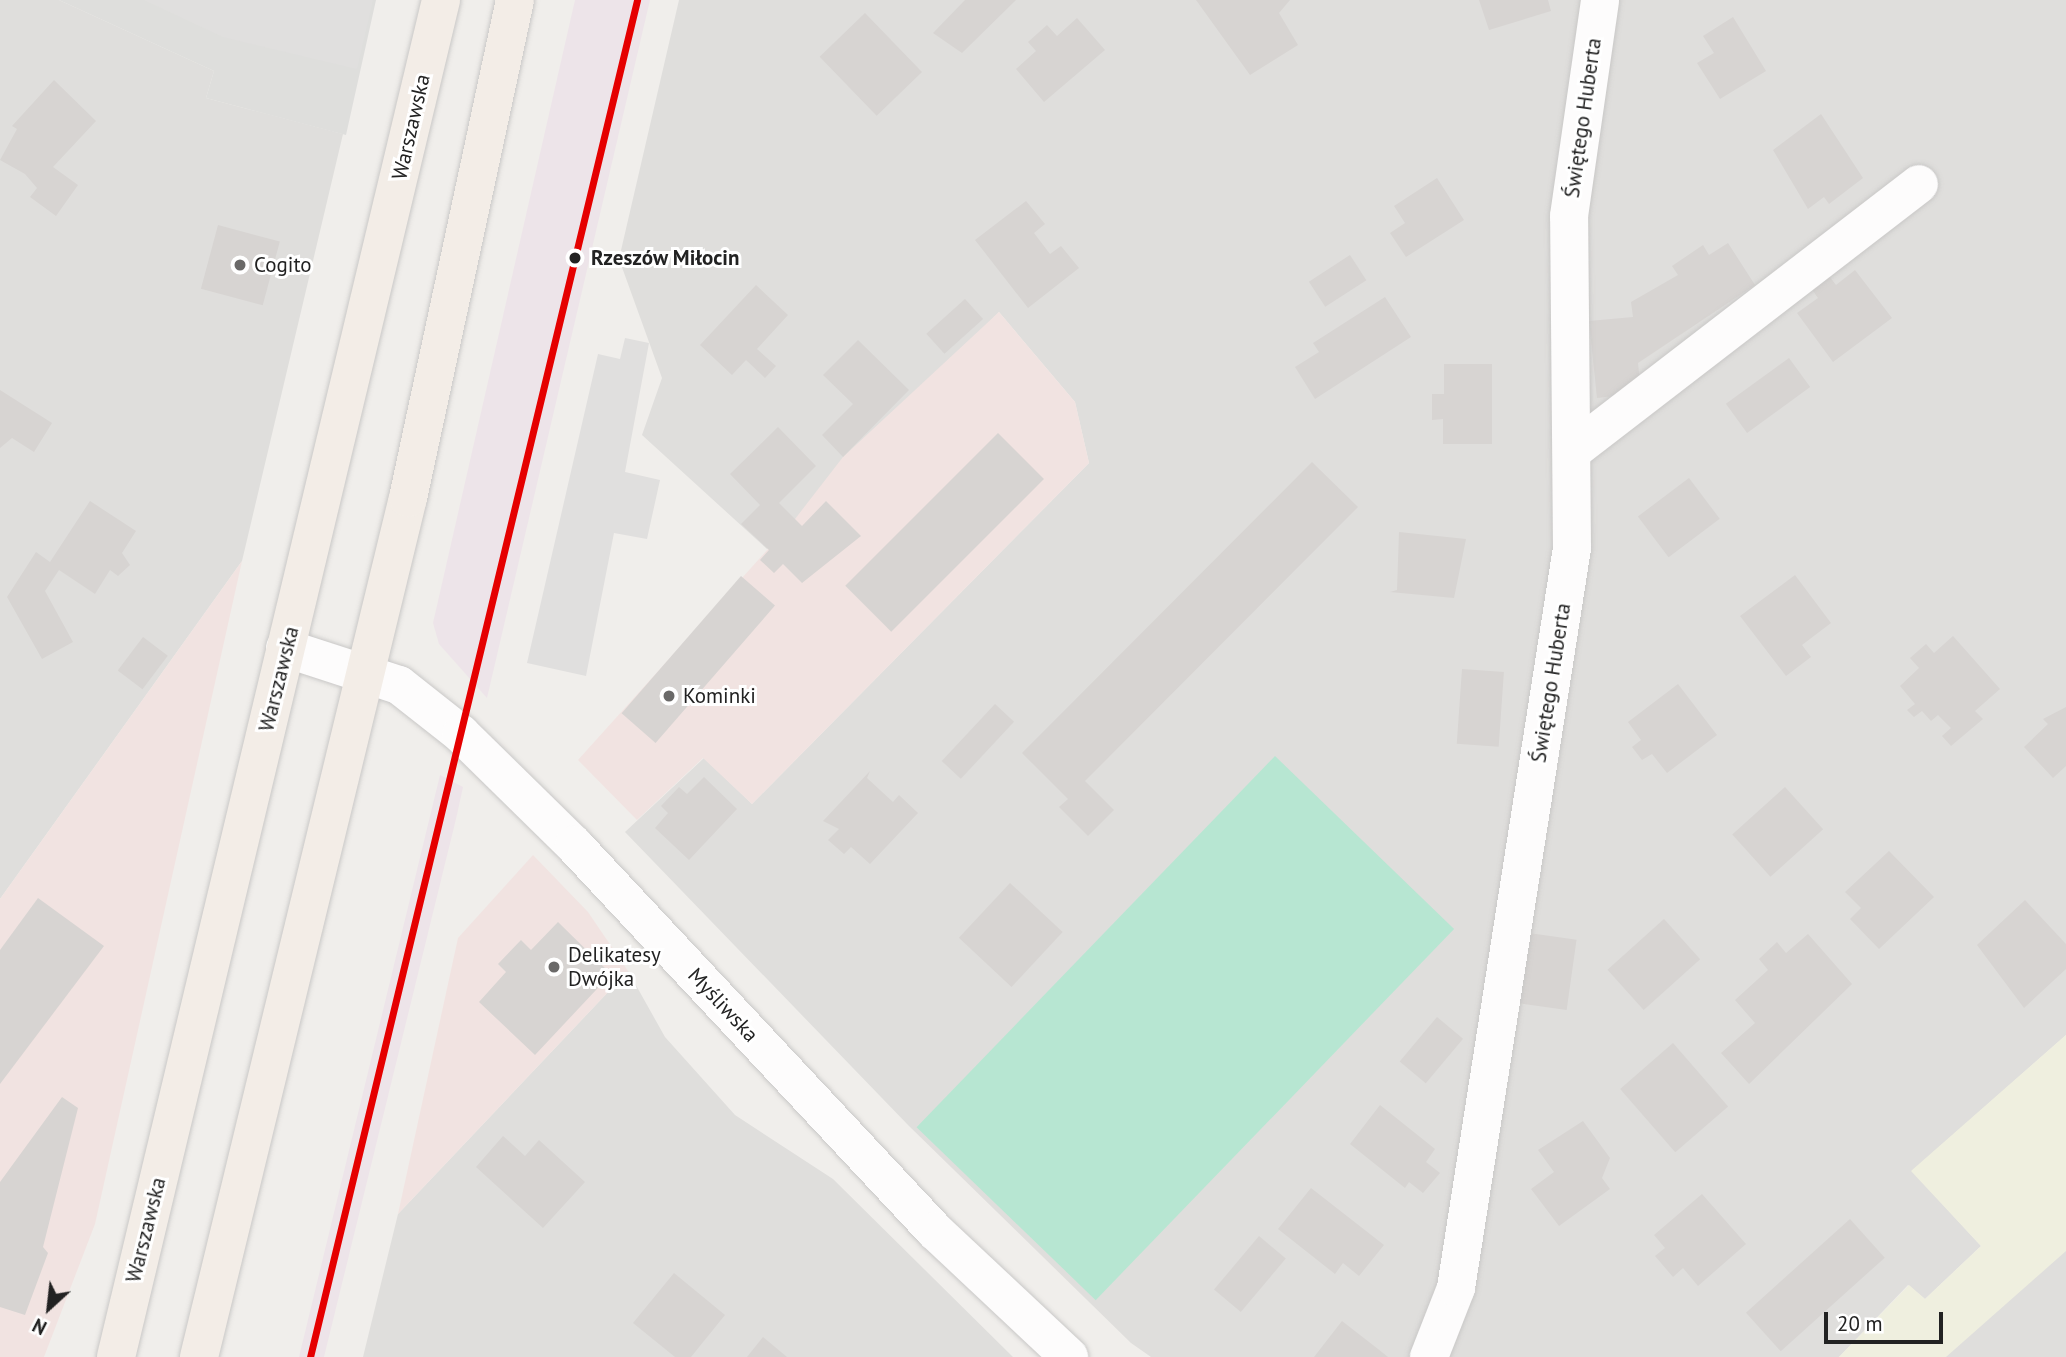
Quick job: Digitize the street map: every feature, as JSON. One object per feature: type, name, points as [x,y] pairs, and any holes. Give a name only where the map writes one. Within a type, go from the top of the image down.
[{"type":"main road","name":"Warszawska","points":[[116,1357],[441,0]]},
{"type":"main road","points":[[199,1357],[408,498],[515,0]]},
{"type":"street","name":"Świętego Huberta","points":[[1429,1357],[1456,1288],[1572,548],[1575,449],[1569,216],[1600,0]]},
{"type":"street","points":[[1575,449],[1919,184]]},
{"type":"street","name":"Myśliwska","points":[[285,648],[364,672],[431,707],[516,786],[935,1231],[1069,1357]]},
{"type":"shaded area","points":[[0,0],[59,0],[214,71],[206,98],[343,134],[242,561],[0,899]]},
{"type":"shaded area","points":[[59,0],[376,0],[346,135],[206,98],[214,71]]},
{"type":"shaded area","points":[[144,0],[373,0],[357,69],[223,37]]},
{"type":"shaded area","points":[[575,0],[650,0],[487,698],[439,644],[433,623]]},
{"type":"shaded area","points":[[679,0],[2066,0],[2066,1035],[1912,1171],[1981,1246],[1925,1299],[1908,1285],[1839,1357],[1151,1357],[1131,1343],[909,1126],[625,832],[704,758],[752,804],[1089,463],[1075,402],[999,312],[767,549],[642,435],[662,378],[619,259]]},
{"type":"shaded area","points":[[999,312],[1075,402],[1089,463],[752,804],[703,758],[637,820],[578,760],[795,519],[843,457]]},
{"type":"shaded area","points":[[625,338],[649,343],[625,472],[660,480],[647,539],[614,533],[586,676],[527,663],[598,354],[620,359]]},
{"type":"shaded area","points":[[242,561],[95,1224],[44,1357],[0,1357],[0,899]]},
{"type":"shaded area","points":[[440,775],[463,787],[456,819],[324,1357],[299,1357]]},
{"type":"shaded area","points":[[533,855],[588,912],[628,971],[398,1214],[458,938]]},
{"type":"shaded area","points":[[628,971],[665,1037],[735,1115],[833,1179],[1013,1357],[363,1357],[398,1214]]},
{"type":"shaded area","points":[[2066,1250],[2066,1357],[1943,1357]]},
{"type":"green space","points":[[1275,756],[1454,929],[1096,1300],[917,1127]]},
{"type":"green space","points":[[2066,1035],[2066,1251],[1946,1357],[1839,1357],[1909,1285],[1925,1299],[1981,1246],[1911,1171]]},
{"type":"building","points":[[965,0],[1016,0],[962,53],[933,33]]},
{"type":"building","points":[[1196,0],[1290,0],[1279,13],[1298,45],[1250,75]]},
{"type":"building","points":[[1479,0],[1548,0],[1551,11],[1489,30]]},
{"type":"building","points":[[865,13],[922,72],[877,116],[820,57]]},
{"type":"building","points":[[1733,17],[1766,71],[1720,99],[1697,63],[1714,53],[1703,36]]},
{"type":"building","points":[[1077,18],[1105,50],[1044,102],[1016,69],[1036,51],[1028,42],[1047,25],[1057,36]]},
{"type":"building","points":[[54,80],[96,121],[53,167],[78,185],[56,216],[30,197],[37,188],[25,174],[0,160],[17,129],[12,126]]},
{"type":"building","points":[[1821,114],[1863,178],[1829,204],[1824,197],[1808,209],[1773,150]]},
{"type":"building","points":[[1437,178],[1464,220],[1406,257],[1390,233],[1405,223],[1394,206]]},
{"type":"building","points":[[1026,201],[1045,224],[1034,233],[1050,254],[1061,246],[1079,268],[1028,308],[975,240]]},
{"type":"building","name":"Cogito","points":[[218,225],[280,242],[263,305],[201,289]]},
{"type":"building","points":[[1728,243],[1755,285],[1638,363],[1641,393],[1597,398],[1589,321],[1633,317],[1631,302],[1678,275],[1672,266],[1703,245],[1709,255]]},
{"type":"building","points":[[1350,255],[1366,280],[1325,307],[1309,282]]},
{"type":"building","points":[[1855,270],[1892,318],[1833,362],[1797,313],[1818,298],[1810,287],[1827,273],[1836,285]]},
{"type":"building","points":[[756,285],[788,315],[757,349],[776,366],[765,378],[746,360],[732,375],[700,345]]},
{"type":"building","points":[[1385,297],[1411,337],[1315,399],[1295,367],[1319,352],[1313,343]]},
{"type":"building","points":[[965,299],[983,319],[944,354],[926,334]]},
{"type":"building","points":[[858,340],[909,390],[843,457],[822,435],[853,404],[823,375]]},
{"type":"building","points":[[1789,358],[1810,387],[1747,433],[1726,404]]},
{"type":"building","points":[[1444,364],[1492,364],[1492,444],[1443,444],[1443,419],[1432,420],[1432,394],[1444,394]]},
{"type":"building","points":[[0,390],[52,423],[34,452],[12,438],[0,448]]},
{"type":"building","points":[[778,427],[816,466],[779,503],[802,526],[826,501],[861,536],[802,583],[783,564],[774,573],[760,560],[769,550],[741,524],[760,505],[730,474]]},
{"type":"building","points":[[998,433],[1044,479],[891,632],[845,586]]},
{"type":"building","points":[[1312,462],[1358,507],[1085,781],[1114,810],[1088,836],[1059,807],[1068,799],[1022,753]]},
{"type":"building","points":[[1689,478],[1720,519],[1669,557],[1638,517]]},
{"type":"building","points":[[90,501],[136,531],[122,553],[130,565],[118,576],[110,570],[95,594],[59,570],[45,591],[73,642],[42,659],[7,597],[36,552],[50,562]]},
{"type":"building","points":[[1399,532],[1466,539],[1454,598],[1390,592],[1397,590]]},
{"type":"building","points":[[1795,575],[1831,623],[1802,645],[1811,657],[1786,676],[1740,616]]},
{"type":"building","points":[[741,576],[775,606],[656,743],[622,713]]},
{"type":"building","points":[[1953,636],[2000,689],[1975,711],[1983,719],[1951,746],[1942,736],[1951,728],[1938,715],[1931,721],[1922,711],[1914,717],[1907,710],[1915,704],[1900,686],[1919,668],[1910,658],[1926,644],[1934,653]]},
{"type":"building","points":[[143,637],[168,656],[142,689],[118,671]]},
{"type":"building","points":[[1462,669],[1504,672],[1499,747],[1457,744]]},
{"type":"building","points":[[1678,684],[1717,735],[1667,773],[1652,754],[1642,760],[1632,747],[1641,740],[1628,722]]},
{"type":"building","points":[[995,704],[1014,722],[961,779],[942,761]]},
{"type":"building","points":[[2066,707],[2066,766],[2053,778],[2024,747],[2048,724],[2043,719]]},
{"type":"building","points":[[870,771],[867,778],[893,802],[899,795],[918,813],[870,864],[851,847],[844,854],[828,840],[839,829],[823,821]]},
{"type":"building","points":[[704,777],[737,809],[689,860],[655,828],[668,813],[661,806],[679,787],[687,794]]},
{"type":"building","points":[[1785,787],[1823,829],[1770,877],[1732,835]]},
{"type":"building","points":[[1889,851],[1934,897],[1879,949],[1850,919],[1861,908],[1845,892]]},
{"type":"building","points":[[1010,883],[1063,932],[1012,987],[959,938]]},
{"type":"building","points":[[38,898],[104,946],[0,1084],[0,950]]},
{"type":"building","points":[[2025,900],[2066,944],[2066,969],[2024,1008],[1977,945]]},
{"type":"building","points":[[1664,919],[1700,959],[1644,1010],[1608,970]]},
{"type":"building","points":[[558,922],[611,974],[535,1055],[479,1002],[506,972],[498,964],[521,940],[531,950]]},
{"type":"building","points":[[1529,933],[1577,940],[1567,1010],[1519,1003]]},
{"type":"building","points":[[1808,934],[1852,984],[1749,1084],[1721,1053],[1755,1023],[1735,1000],[1768,970],[1759,959],[1777,942],[1786,953]]},
{"type":"building","points":[[1437,1017],[1463,1039],[1426,1083],[1400,1061]]},
{"type":"building","points":[[1673,1043],[1728,1106],[1675,1152],[1620,1089]]},
{"type":"building","points":[[62,1097],[78,1108],[43,1247],[48,1253],[25,1315],[0,1307],[0,1182]]},
{"type":"building","points":[[1380,1105],[1435,1149],[1426,1162],[1440,1173],[1423,1193],[1409,1182],[1405,1188],[1350,1144]]},
{"type":"building","points":[[1583,1121],[1610,1158],[1602,1178],[1610,1189],[1559,1226],[1531,1189],[1554,1172],[1538,1150]]},
{"type":"building","points":[[503,1136],[525,1156],[539,1140],[585,1182],[543,1228],[476,1167]]},
{"type":"building","points":[[1311,1188],[1384,1245],[1359,1276],[1343,1263],[1335,1274],[1278,1229]]},
{"type":"building","points":[[1702,1194],[1746,1244],[1698,1286],[1683,1268],[1673,1277],[1655,1256],[1665,1248],[1654,1235]]},
{"type":"building","points":[[1850,1219],[1885,1258],[1781,1351],[1746,1313]]},
{"type":"building","points":[[1259,1236],[1286,1258],[1241,1312],[1214,1290]]},
{"type":"building","points":[[674,1273],[725,1315],[691,1357],[675,1357],[633,1323]]},
{"type":"building","points":[[1342,1321],[1378,1349],[1388,1357],[1314,1357]]},
{"type":"building","points":[[763,1337],[787,1357],[747,1357]]},
{"type":"transit line","points":[[310,1357],[637,0]]},
{"type":"place","name":"Rzeszów Miłocin","points":[[575,258]]},
{"type":"place","name":"Cogito","points":[[240,265]]},
{"type":"place","name":"Kominki","points":[[669,696]]},
{"type":"place","name":"Delikatesy Dwójka","points":[[554,967]]}]
